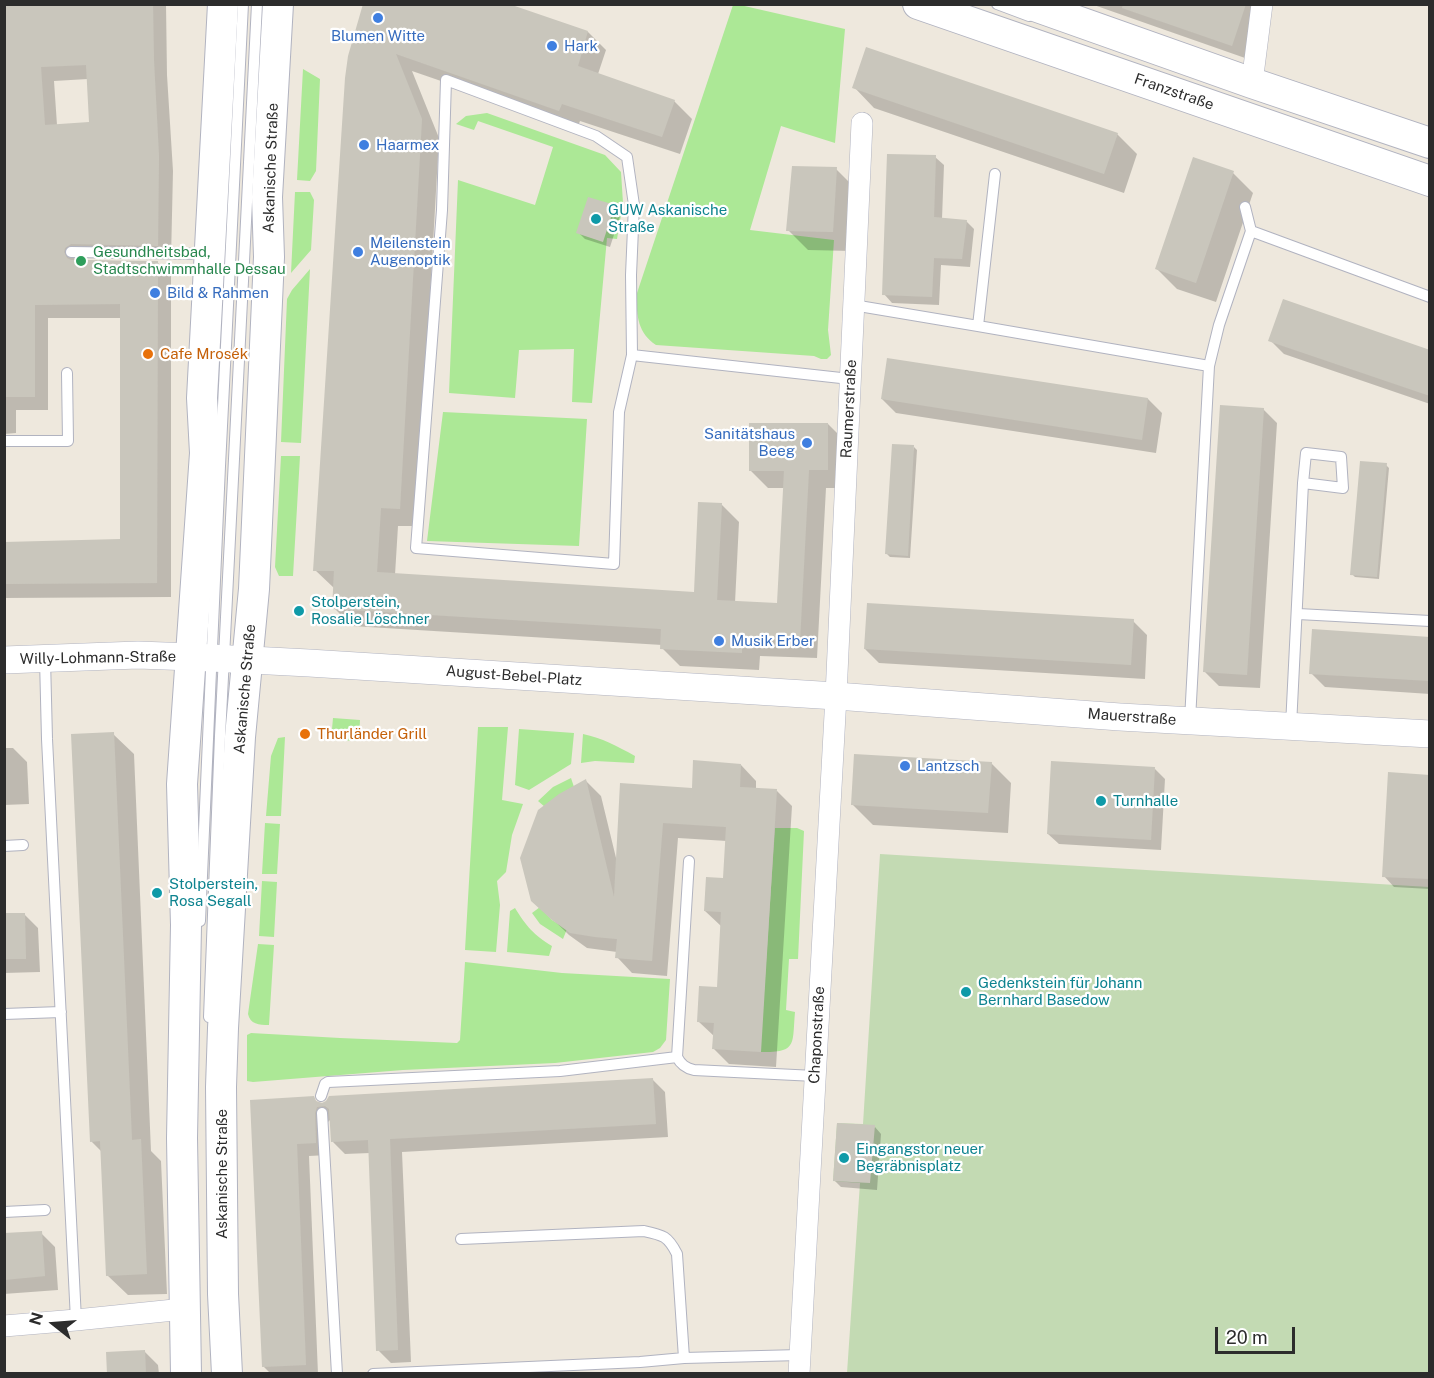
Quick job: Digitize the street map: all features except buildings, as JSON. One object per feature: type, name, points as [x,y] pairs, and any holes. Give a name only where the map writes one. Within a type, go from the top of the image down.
[{"type":"main road","name":"Askanische Straße","points":[[223,4],[202,398],[219,658],[240,737],[222,1028],[222,1249],[226,1374]]},
{"type":"main road","name":"Askanische Straße","points":[[186,1374],[182,1138],[186,925],[182,784],[185,735],[219,658],[254,589],[269,257],[267,197],[278,4]]},
{"type":"main road","name":"Franzstraße","points":[[918,4],[1430,181]]},
{"type":"main road","points":[[1029,4],[1430,143]]},
{"type":"street","points":[[1252,83],[1262,4]]},
{"type":"street","name":"Raumerstraße","points":[[836,696],[862,123]]},
{"type":"street","name":"Willy-Lohmann-Straße","points":[[4,660],[138,655],[219,658]]},
{"type":"street","name":"August-Bebel-Platz","points":[[219,658],[836,696]]},
{"type":"street","name":"Mauerstraße","points":[[836,696],[1120,717],[1430,734]]},
{"type":"street","name":"Chaponstraße","points":[[799,1364],[836,696]]},
{"type":"street","points":[[4,1326],[184,1309]]},
{"type":"lane","points":[[209,1029],[219,658],[243,4]]},
{"type":"lane","points":[[200,933],[219,658],[257,4]]},
{"type":"lane","points":[[997,4],[1430,154]]},
{"type":"lane","points":[[446,80],[596,136],[627,157],[634,205],[631,275],[632,355],[619,412],[614,564],[416,548],[442,210],[446,80]]},
{"type":"lane","points":[[978,326],[995,174]]},
{"type":"lane","points":[[1190,721],[1209,366],[1219,325],[1251,231],[1245,207]]},
{"type":"lane","points":[[1251,231],[1430,297]]},
{"type":"lane","points":[[71,252],[210,254]]},
{"type":"lane","points":[[853,305],[1209,366]]},
{"type":"lane","points":[[632,355],[850,379]]},
{"type":"lane","points":[[4,441],[68,441],[67,373]]},
{"type":"lane","points":[[1291,726],[1303,483],[1306,453],[1341,457],[1343,488],[1303,483]]},
{"type":"lane","points":[[1298,614],[1430,621]]},
{"type":"lane","points":[[45,658],[76,1320]]},
{"type":"lane","points":[[4,846],[23,845]]},
{"type":"lane","points":[[689,861],[677,1058],[680,1063],[694,1070],[815,1076]]},
{"type":"lane","points":[[4,1014],[61,1012]]},
{"type":"lane","points":[[321,1096],[328,1082],[560,1071],[677,1058]]},
{"type":"lane","points":[[322,1113],[337,1374]]},
{"type":"lane","points":[[4,1212],[45,1210]]},
{"type":"lane","points":[[461,1239],[644,1231],[661,1234],[671,1243],[676,1254],[684,1358]]},
{"type":"lane","points":[[373,1374],[684,1358],[799,1364]]},
{"type":"green space","points":[[733,5],[845,29],[835,143],[781,126],[750,230],[834,240],[828,330],[831,355],[827,359],[814,356],[656,345],[645,335],[640,324],[636,296]]},
{"type":"green space","points":[[303,69],[320,79],[316,171],[310,181],[297,180]]},
{"type":"green space","points":[[487,113],[605,155],[621,172],[623,203],[617,239],[607,238],[592,403],[572,402],[574,349],[519,350],[515,398],[449,393],[458,180],[535,205],[553,147],[478,121],[474,130],[456,124],[466,116]]},
{"type":"green space","points":[[295,192],[310,192],[314,200],[311,250],[291,273]]},
{"type":"green space","points":[[310,269],[301,443],[281,442],[287,299]]},
{"type":"green space","points":[[443,412],[587,419],[579,546],[427,541]]},
{"type":"green space","points":[[281,456],[300,456],[293,576],[279,576],[275,567]]},
{"type":"green space","points":[[333,718],[360,720],[359,741],[331,740]]},
{"type":"green space","points":[[478,727],[508,727],[502,800],[523,804],[512,835],[506,872],[497,881],[500,905],[496,952],[465,950]]},
{"type":"green space","points":[[519,729],[574,733],[571,764],[529,790],[515,785]]},
{"type":"green space","points":[[583,734],[609,743],[635,756],[634,763],[595,761],[581,763]]},
{"type":"green space","points":[[285,737],[281,816],[266,816],[271,756],[278,738]]},
{"type":"green space","points":[[571,778],[574,787],[545,807],[538,801],[553,787]]},
{"type":"green space","points":[[265,823],[280,824],[277,874],[262,874]]},
{"type":"green space","points":[[775,828],[797,828],[804,831],[798,959],[789,959],[786,1010],[795,1012],[794,1032],[791,1044],[787,1048],[781,1051],[760,1052]]},
{"type":"green space","points":[[880,854],[1429,887],[1429,1373],[847,1373],[860,1183],[833,1181],[837,1123],[863,1124]]},
{"type":"green space","points":[[262,881],[277,882],[274,937],[259,936]]},
{"type":"green space","points":[[540,907],[552,920],[567,929],[563,939],[540,924],[532,913]]},
{"type":"green space","points":[[515,908],[531,930],[552,946],[549,956],[507,952],[510,911]]},
{"type":"green space","points":[[258,944],[274,945],[269,1025],[256,1023],[248,1014]]},
{"type":"green space","points":[[465,962],[562,973],[670,979],[666,1040],[660,1048],[653,1052],[555,1063],[403,1070],[247,1081],[247,1035],[251,1033],[457,1043],[460,1040]]},
{"type":"place","name":"Blumen Witte","points":[[378,18]]},
{"type":"place","name":"Hark","points":[[552,46]]},
{"type":"place","name":"Haarmex","points":[[364,145]]},
{"type":"place","name":"GUW Askanische Straße","points":[[596,219]]},
{"type":"place","name":"Meilenstein Augenoptik","points":[[358,252]]},
{"type":"place","name":"Gesundheitsbad, Stadtschwimmhalle Dessau","points":[[81,261]]},
{"type":"place","name":"Bild & Rahmen","points":[[155,293]]},
{"type":"place","name":"Cafe Mrosék","points":[[148,354]]},
{"type":"place","name":"Sanitätshaus Beeg","points":[[807,443]]},
{"type":"place","name":"Stolperstein, Rosalie Löschner","points":[[299,611]]},
{"type":"place","name":"Musik Erber","points":[[719,641]]},
{"type":"place","name":"Thurländer Grill","points":[[305,734]]},
{"type":"place","name":"Lantzsch","points":[[905,766]]},
{"type":"place","name":"Turnhalle","points":[[1101,801]]},
{"type":"place","name":"Stolperstein, Rosa Segall","points":[[157,893]]},
{"type":"place","name":"Gedenkstein für Johann Bernhard Basedow","points":[[966,992]]},
{"type":"place","name":"Eingangstor neuer Begräbnisplatz","points":[[844,1158]]}]
